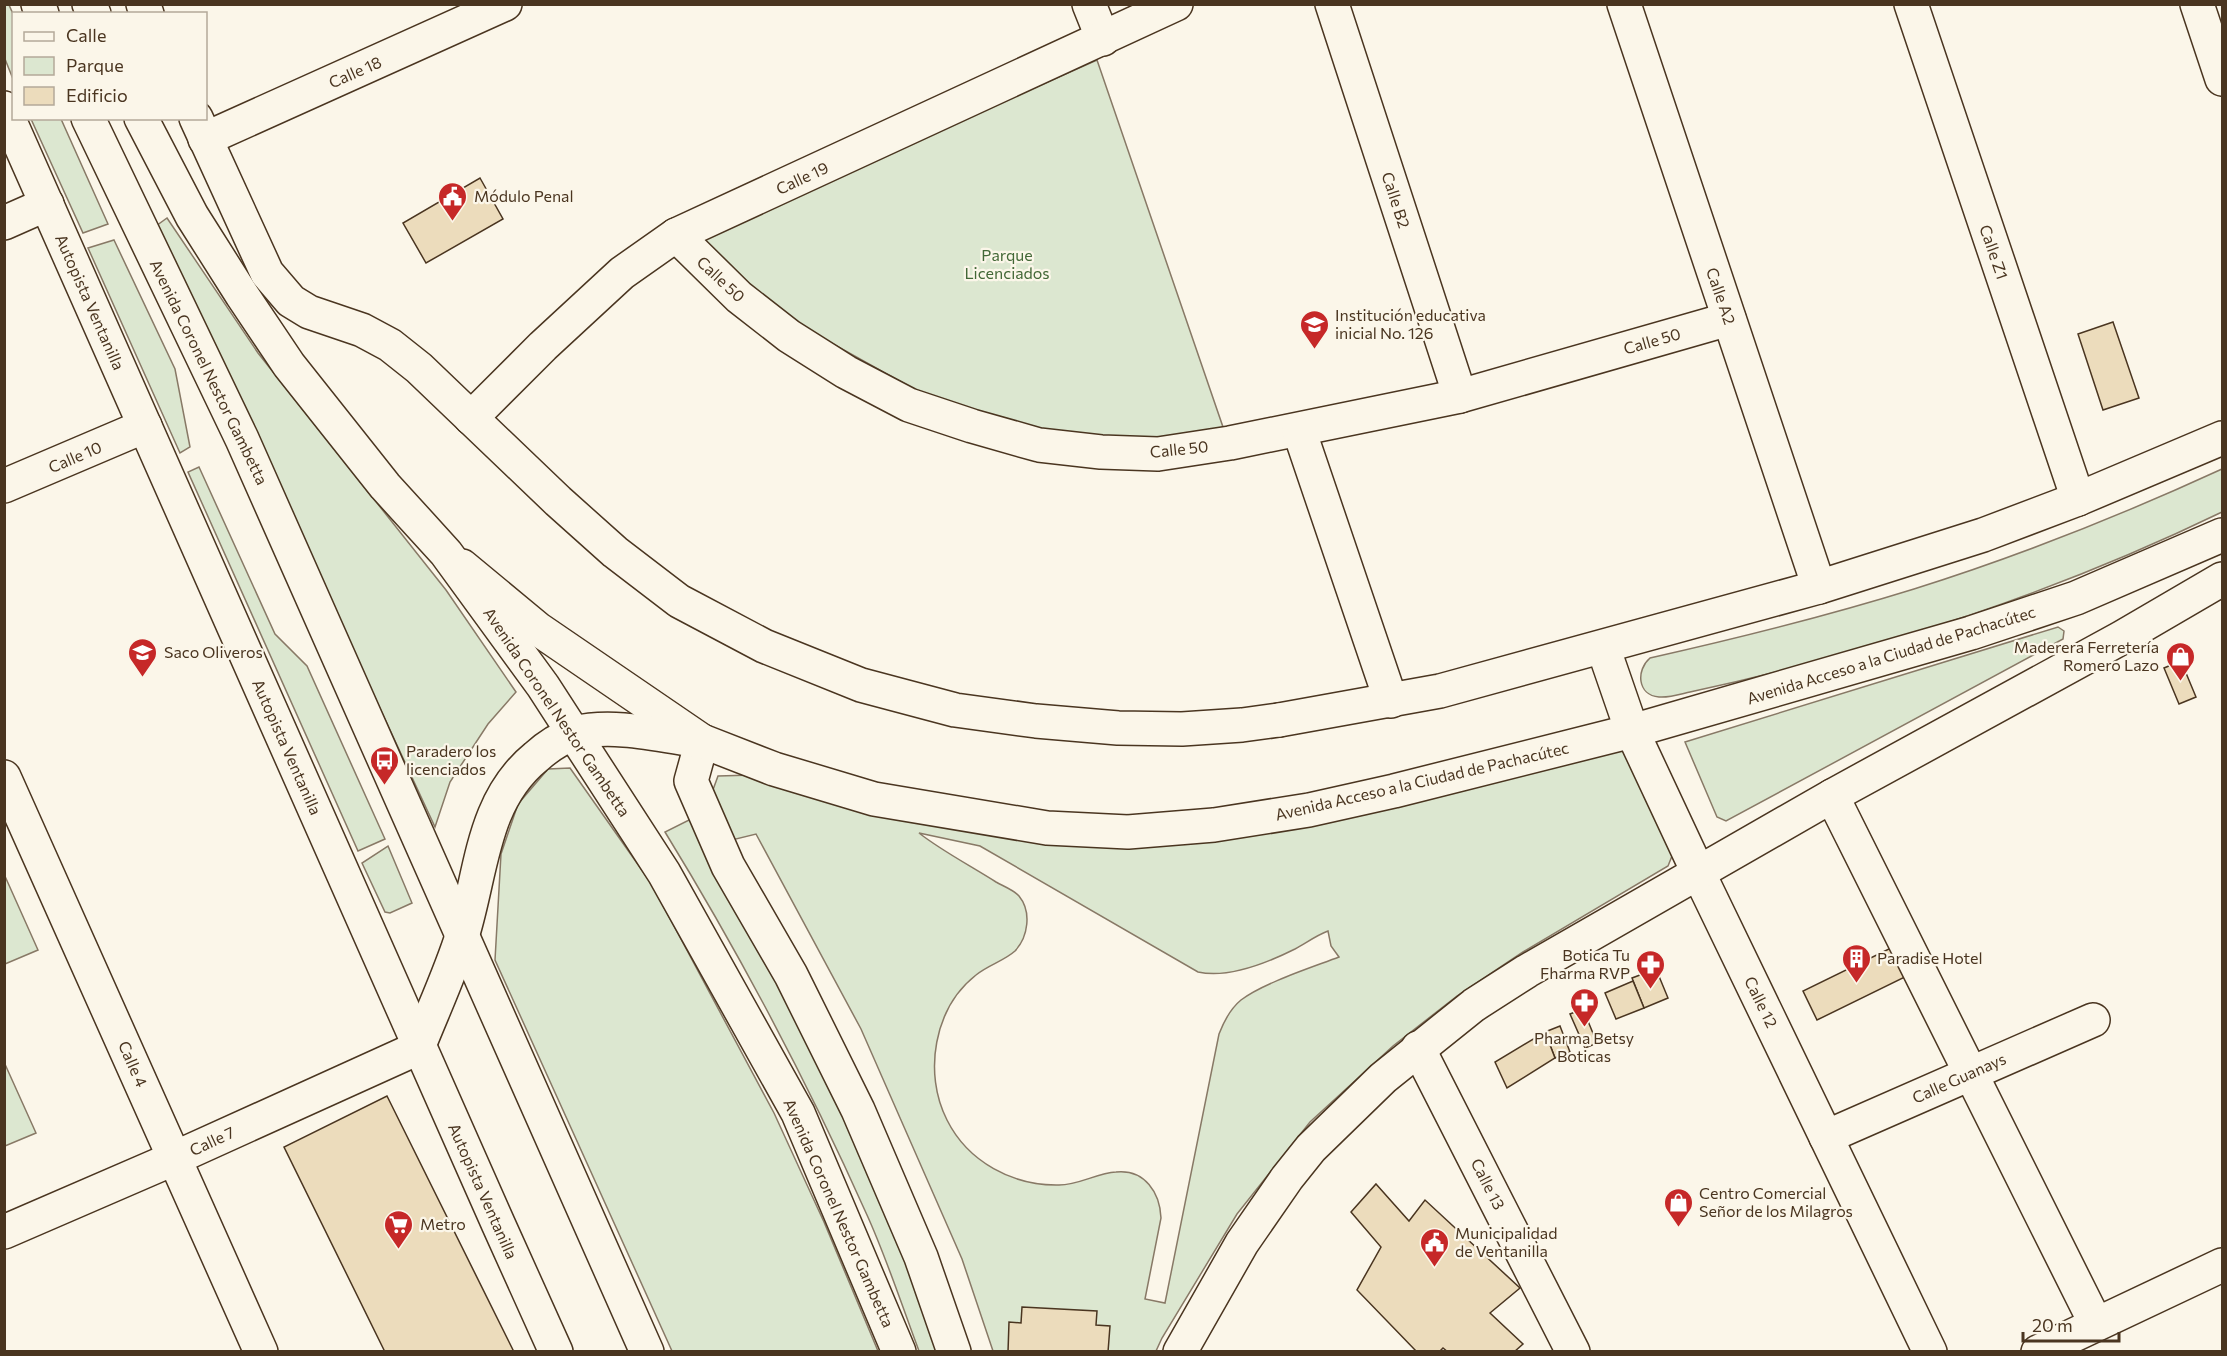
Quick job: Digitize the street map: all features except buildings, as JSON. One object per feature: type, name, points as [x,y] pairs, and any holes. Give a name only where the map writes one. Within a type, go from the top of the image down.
[{"type":"main road","name":"Calle 18","points":[[200,129],[505,4]]},
{"type":"main road","points":[[1089,4],[1103,39]]},
{"type":"main road","name":"Calle 19","points":[[471,418],[543,346],[622,273],[676,235],[1176,4]]},
{"type":"main road","name":"Calle B2","points":[[1332,4],[1460,396]]},
{"type":"main road","name":"Calle A2","points":[[1624,4],[1819,587]]},
{"type":"main road","name":"Calle Z1","points":[[1911,4],[2078,499]]},
{"type":"main road","points":[[2197,4],[2223,79]]},
{"type":"main road","name":"Autopista Ventanilla","points":[[4,108],[342,870],[418,1048],[556,1352]]},
{"type":"main road","name":"Avenida Coronel Nestor Gambetta","points":[[89,120],[247,449],[647,1352]]},
{"type":"main road","name":"Avenida Coronel Nestor Gambetta","points":[[142,120],[192,216],[289,365],[385,486],[446,554],[543,686],[664,873],[798,1113],[898,1352]]},
{"type":"main road","points":[[200,129],[258,254],[277,286],[291,301],[309,312],[362,330],[390,345],[419,368],[558,501],[615,552],[680,601],[764,646],[861,685],[955,710],[1036,721],[1118,728],[1182,729],[1279,720],[1440,691],[1819,587],[1983,535],[2078,499],[2223,438]]},
{"type":"main road","points":[[4,223],[47,204]]},
{"type":"main road","name":"Calle 50","points":[[676,235],[739,297],[789,336],[846,372],[909,405],[1039,445],[1101,452],[1158,454],[1230,443],[1460,396],[1729,319]]},
{"type":"main road","name":"Calle 10","points":[[4,486],[145,426]]},
{"type":"main road","points":[[1299,430],[1391,701]]},
{"type":"main road","name":"Avenida Acceso a la Ciudad de Pachacútec","points":[[446,554],[538,629],[702,741],[774,769],[874,798],[1047,828],[1128,832],[1214,825],[1300,812],[1394,791],[1632,731],[1982,630],[2076,598],[2223,535]]},
{"type":"main road","points":[[1180,1352],[1242,1243],[1287,1178],[1342,1116],[1418,1048],[1474,1005],[1505,984],[1832,796],[2121,638],[2219,588]]},
{"type":"main road","name":"Calle 12","points":[[1603,647],[1632,731],[1930,1352]]},
{"type":"main road","points":[[418,1048],[463,933],[489,826],[504,795],[526,765],[548,747],[575,734],[599,730],[630,731],[702,741],[691,781],[728,866],[792,975],[858,1110],[921,1257],[954,1352]]},
{"type":"main road","name":"Calle 4","points":[[4,777],[261,1352]]},
{"type":"main road","points":[[1832,796],[2096,1324]]},
{"type":"main road","name":"Calle Guanays","points":[[1826,1137],[2093,1020]]},
{"type":"main road","name":"Calle 7","points":[[4,1232],[175,1158],[418,1048]]},
{"type":"main road","name":"Calle 13","points":[[1418,1048],[1573,1352]]},
{"type":"main road","points":[[2038,1352],[2223,1265]]},
{"type":"green space","points":[[4,5],[9,5],[12,12],[12,76],[5,59]]},
{"type":"green space","name":"Parque Licenciados","points":[[1097,60],[1224,430],[1165,438],[1105,437],[1051,432],[928,397],[799,325],[749,286],[699,237]]},
{"type":"green space","points":[[31,120],[61,120],[108,224],[83,233]]},
{"type":"green space","points":[[167,218],[258,353],[446,590],[516,692],[488,724],[450,782],[435,827],[156,226]]},
{"type":"green space","points":[[114,240],[175,369],[190,447],[180,453],[88,248]]},
{"type":"green space","points":[[199,467],[275,634],[307,666],[385,839],[358,851],[188,472]]},
{"type":"green space","points":[[2222,469],[2222,512],[2158,542],[2028,594],[1895,639],[1759,676],[1667,697],[1652,695],[1643,687],[1642,669],[1650,658],[1816,617],[1953,576],[2070,534]]},
{"type":"green space","points":[[2058,627],[2064,631],[2063,639],[1726,821],[1717,817],[1685,742]]},
{"type":"green space","points":[[1621,748],[1629,756],[1672,856],[1668,866],[1523,952],[1457,996],[1393,1046],[1310,1122],[1237,1214],[1156,1351],[993,1351],[962,1259],[861,1029],[756,834],[732,840],[710,798],[718,776],[753,775],[1129,845]],"holes":[[[919,833],[980,846],[1198,972],[1210,974],[1248,968],[1295,949],[1328,931],[1331,946],[1339,957],[1288,976],[1250,994],[1237,1004],[1225,1020],[1219,1034],[1165,1303],[1145,1299],[1161,1218],[1158,1200],[1149,1184],[1135,1174],[1126,1172],[1102,1174],[1059,1185],[1025,1181],[1009,1176],[994,1169],[967,1148],[947,1120],[936,1082],[937,1042],[942,1023],[950,1005],[976,975],[1015,951],[1023,939],[1027,917],[1023,902],[1017,894]]]},
{"type":"green space","points":[[570,768],[651,883],[774,1113],[824,1222],[878,1351],[672,1351],[495,960],[501,854],[518,804],[548,769]]},
{"type":"green space","points":[[693,818],[790,1002],[849,1124],[945,1351],[919,1351],[874,1232],[821,1117],[747,973],[665,832]]},
{"type":"green space","points":[[388,846],[412,903],[390,913],[385,912],[362,863]]},
{"type":"green space","points":[[4,874],[38,950],[5,964],[4,964]]},
{"type":"green space","points":[[4,1062],[36,1133],[5,1146],[4,1146]]},
{"type":"place","name":"Módulo Penal","points":[[453,222]]},
{"type":"place","name":"Institución educativa inicial No. 126","points":[[1314,350]]},
{"type":"place","name":"Saco Oliveros","points":[[143,678]]},
{"type":"place","name":"Maderera Ferretería Romero Lazo","points":[[2180,682]]},
{"type":"place","name":"Paradero los licenciados","points":[[385,786]]},
{"type":"place","name":"Paradise Hotel","points":[[1856,984]]},
{"type":"place","name":"Botica Tu Fharma RVP","points":[[1651,990]]},
{"type":"place","name":"Pharma Betsy Boticas","points":[[1584,1028]]},
{"type":"place","name":"Centro Comercial Señor de los Milagros","points":[[1678,1228]]},
{"type":"place","name":"Metro","points":[[399,1250]]},
{"type":"place","name":"Municipalidad de Ventanilla","points":[[1434,1268]]}]
